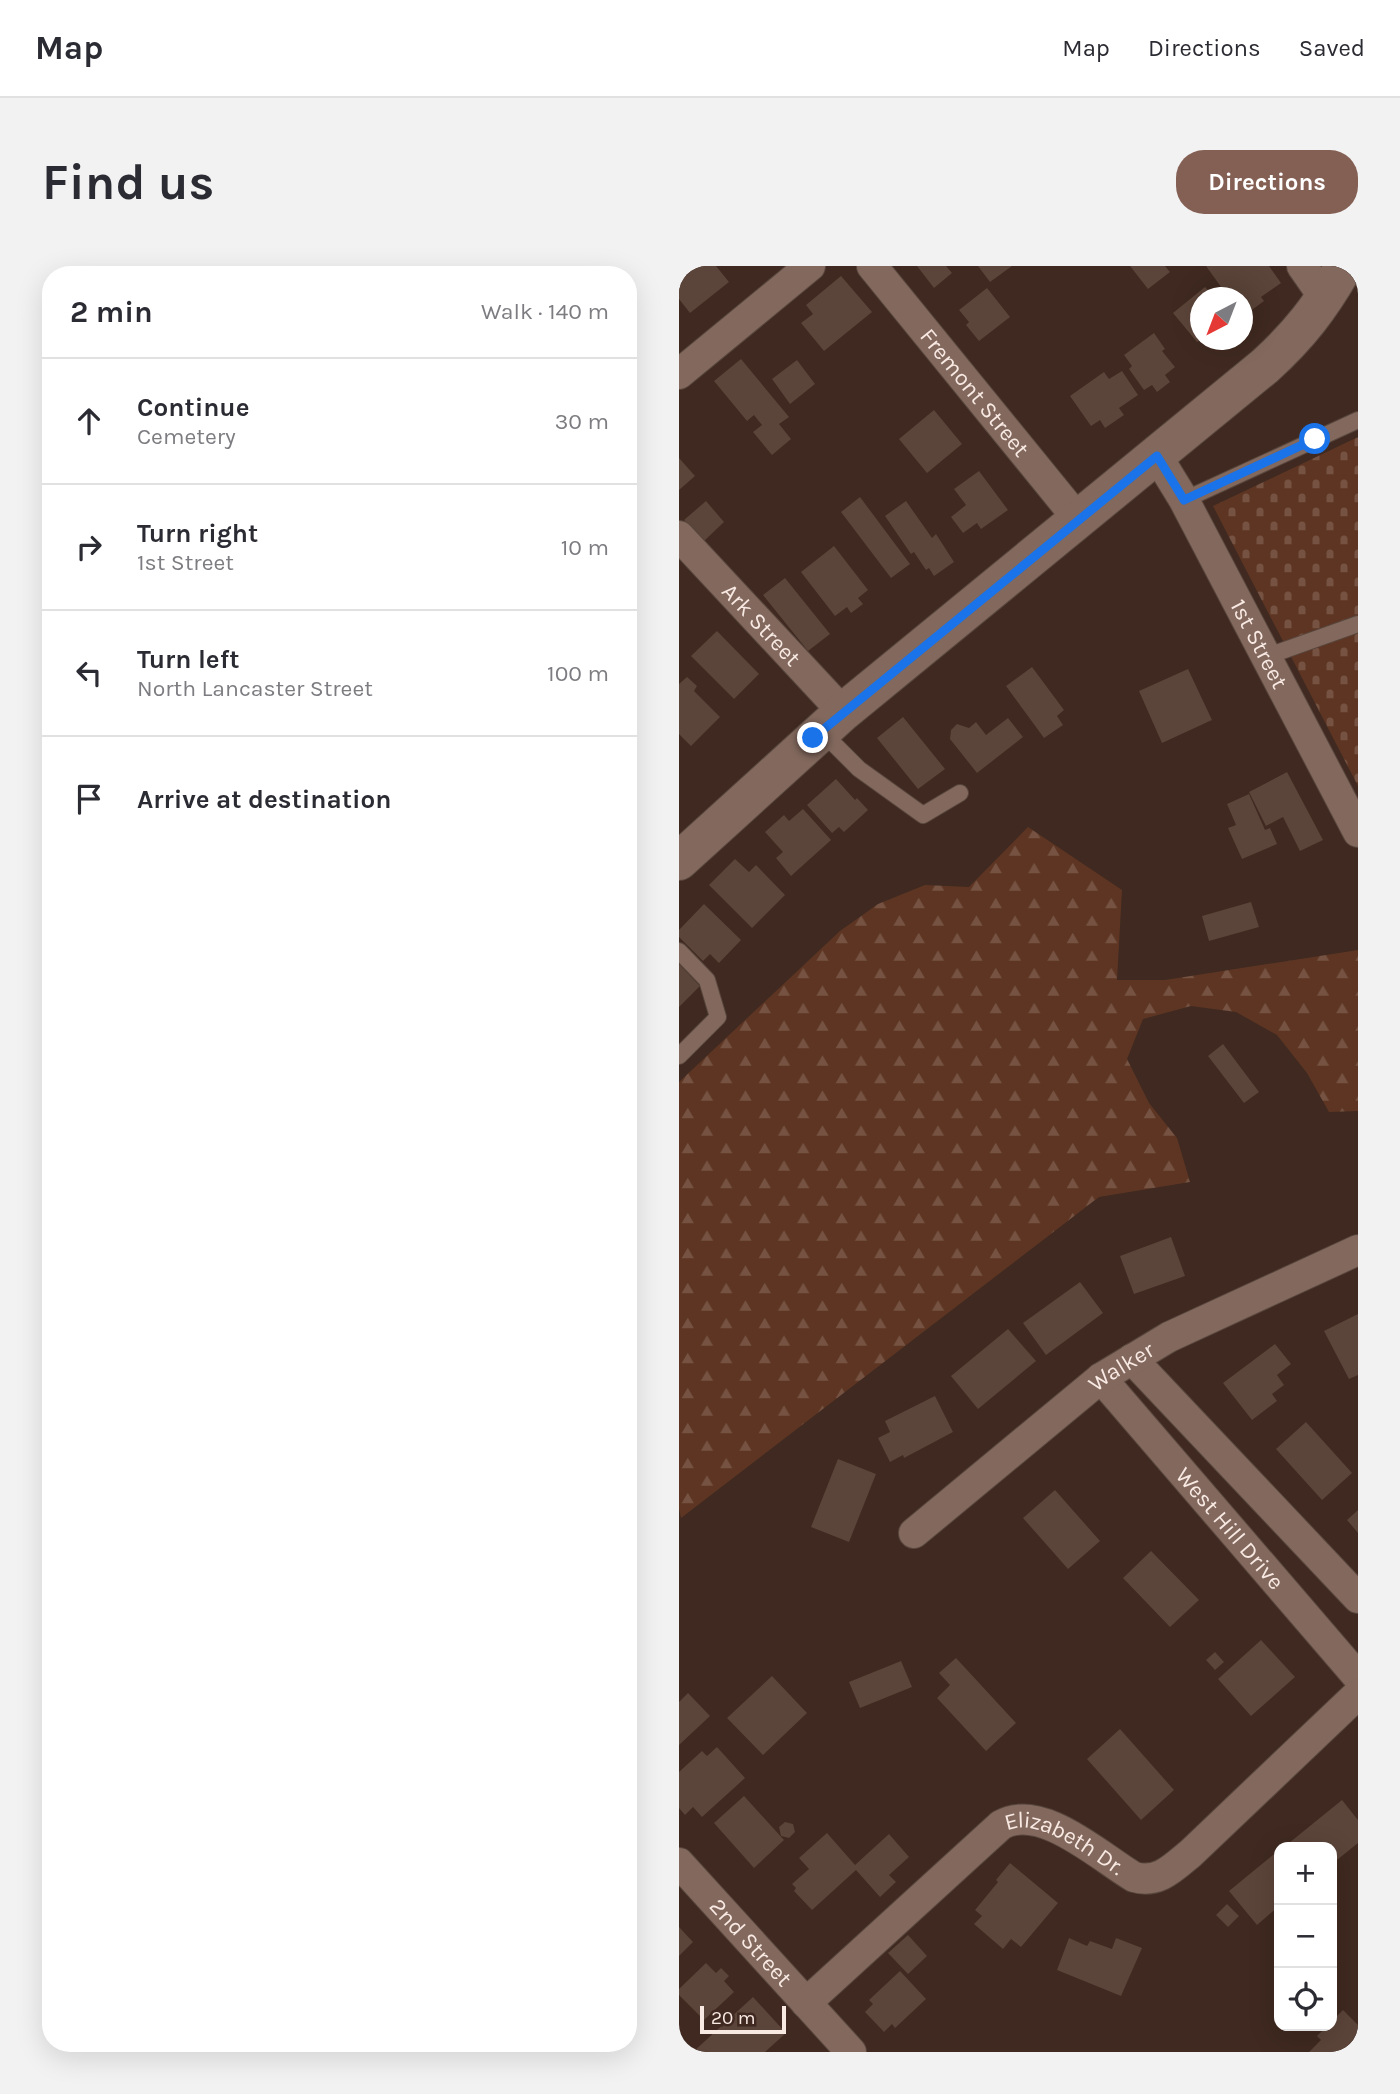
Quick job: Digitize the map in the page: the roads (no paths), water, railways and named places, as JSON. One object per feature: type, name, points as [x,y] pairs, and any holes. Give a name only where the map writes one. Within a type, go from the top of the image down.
[{"type":"main road","points":[[679,861],[832,721],[1157,456],[1283,349],[1310,320],[1344,266]]},
{"type":"street","points":[[679,374],[810,266]]},
{"type":"street","name":"Fremont Street","points":[[873,266],[1078,519]]},
{"type":"street","points":[[1303,266],[1325,299]]},
{"type":"street","name":"1st Street","points":[[1157,456],[1184,500],[1358,832]]},
{"type":"street","name":"Ark Street","points":[[679,536],[832,721]]},
{"type":"street","name":"Walker","points":[[914,1533],[1101,1378],[1169,1337],[1358,1250]]},
{"type":"street","name":"West Hill Drive","points":[[1132,1359],[1358,1598]]},
{"type":"street","name":"West Hill Drive","points":[[1101,1378],[1358,1677]]},
{"type":"street","name":"Elizabeth Dr.","points":[[806,2003],[1001,1825],[1011,1820],[1031,1819],[1055,1826],[1133,1877],[1144,1880],[1165,1874],[1191,1853],[1358,1694]]},
{"type":"street","name":"2nd Street","points":[[679,1863],[851,2052]]},
{"type":"lane","points":[[1184,500],[1358,420]]},
{"type":"lane","points":[[1265,657],[1358,624]]},
{"type":"lane","points":[[832,721],[859,769],[923,815],[960,793]]},
{"type":"lane","points":[[679,951],[707,980],[718,1017],[679,1056]]}]
